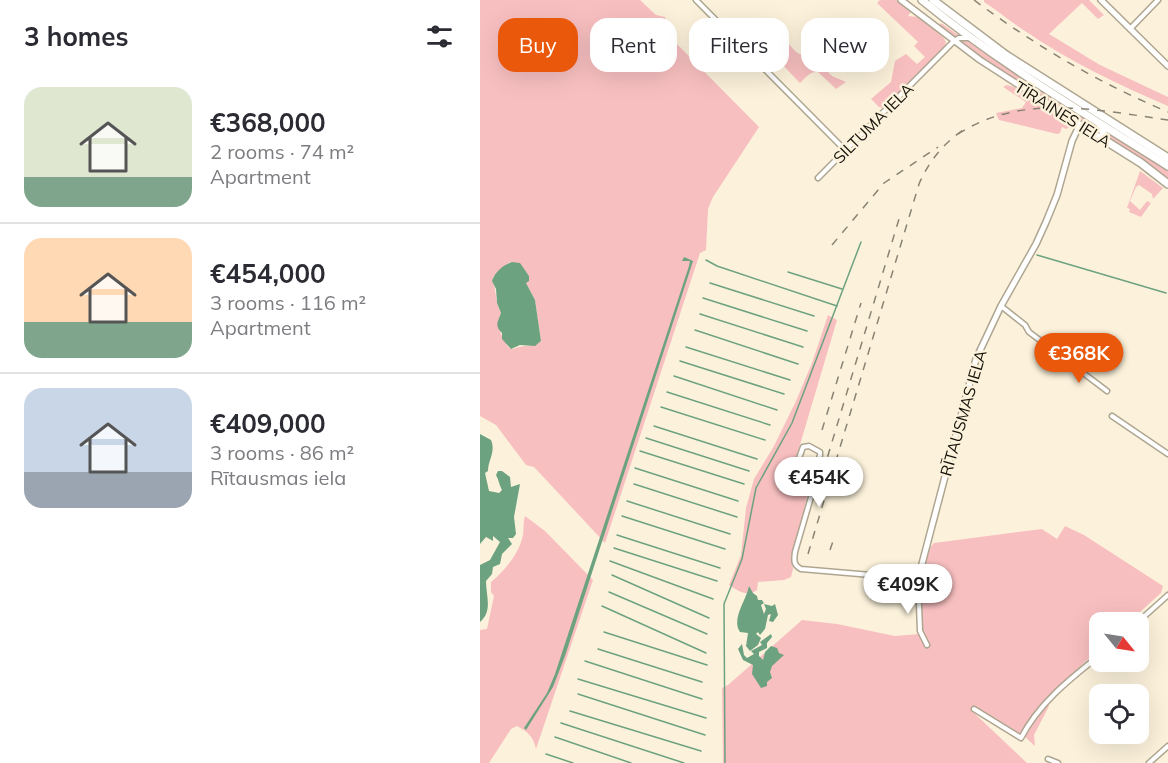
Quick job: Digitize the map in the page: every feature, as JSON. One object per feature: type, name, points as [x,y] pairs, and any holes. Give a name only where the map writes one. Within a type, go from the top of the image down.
[{"type":"highway","points":[[922,0],[969,38],[1018,72],[1168,166]]},
{"type":"highway","points":[[933,0],[1006,55],[1168,156]]},
{"type":"highway","points":[[1101,124],[1106,141]]},
{"type":"highway","name":"TĪRAINES IELA","points":[[1106,141],[1141,163],[1168,184]]},
{"type":"street","points":[[696,0],[845,150]]},
{"type":"street","name":"TĪRAINES IELA","points":[[901,0],[953,42],[1106,141]]},
{"type":"street","points":[[1101,0],[1168,66]]},
{"type":"street","points":[[1130,29],[1158,0]]},
{"type":"street","points":[[953,42],[959,38],[969,38]]},
{"type":"street","name":"SILTUMA IELA","points":[[818,178],[953,42]]},
{"type":"street","name":"RĪTAUSMAS IELA","points":[[927,645],[920,631],[918,579],[974,365],[1001,306],[1046,222],[1072,141],[1080,124]]},
{"type":"street","points":[[1001,306],[1025,325],[1029,332],[1107,392]]},
{"type":"street","points":[[1112,416],[1168,454]]},
{"type":"street","points":[[813,486],[800,482],[794,471],[803,447],[809,446],[820,452],[813,486],[795,552],[796,567],[918,579]]},
{"type":"street","points":[[1149,612],[1168,595]]},
{"type":"street","points":[[974,710],[1021,738],[1048,699],[1089,664]]},
{"type":"street","points":[[1149,763],[1168,746]]},
{"type":"shaded area","points":[[480,0],[640,0],[656,15],[665,18],[590,18],[590,72],[677,72],[677,44],[689,56],[689,72],[705,72],[759,127],[713,197],[708,209],[706,250],[700,253],[605,543],[534,467],[526,465],[496,425],[480,416]],"holes":[[[510,262],[523,269],[529,276],[526,283],[535,300],[541,341],[513,349],[509,348],[500,331],[501,313],[493,277]]]},
{"type":"shaded area","points":[[880,0],[896,0],[911,12],[908,16],[918,17],[944,38],[946,43],[944,48],[883,108],[871,99],[891,82],[895,61],[906,54],[917,64],[925,57],[914,46],[918,42],[877,3]]},
{"type":"shaded area","points":[[984,0],[1089,0],[1104,15],[1098,19],[1082,3],[1049,34],[1100,65],[1168,97],[1168,106],[1113,81],[1059,52],[1020,28]]},
{"type":"shaded area","points":[[941,23],[1051,99],[1168,171],[1168,181],[1100,133],[958,41],[938,27]]},
{"type":"shaded area","points":[[789,44],[801,54],[801,72],[813,72],[800,83],[789,72]]},
{"type":"shaded area","points":[[818,72],[828,72],[846,82],[836,89]]},
{"type":"shaded area","points":[[1007,85],[1065,118],[1073,126],[1066,129],[1062,127],[1060,133],[1057,134],[999,120],[996,113],[1022,108],[1026,102],[1003,87]]},
{"type":"shaded area","points":[[1140,171],[1163,188],[1153,199],[1152,194],[1139,185],[1136,187],[1130,201],[1140,210],[1147,201],[1151,203],[1141,217],[1129,212],[1130,209],[1127,208]]},
{"type":"shaded area","points":[[684,257],[693,261],[565,656],[553,687],[526,730],[524,728],[547,693],[555,674],[689,266],[690,261],[682,261]]},
{"type":"shaded area","points":[[512,262],[520,263],[529,276],[529,281],[526,283],[535,300],[541,341],[535,346],[520,345],[511,349],[502,339],[502,333],[497,326],[501,313],[492,281],[500,269]]},
{"type":"shaded area","points":[[828,315],[837,320],[788,485],[808,491],[791,577],[784,580],[758,582],[757,590],[750,593],[743,592],[729,585],[741,555],[746,508],[754,479],[774,446],[796,401]]},
{"type":"shaded area","points":[[480,434],[491,440],[492,444],[488,471],[485,473],[489,491],[499,493],[502,490],[496,475],[498,471],[510,477],[511,487],[520,484],[514,517],[516,534],[513,538],[508,538],[512,544],[502,554],[500,564],[493,567],[492,574],[486,581],[488,608],[480,622],[480,565],[490,560],[500,542],[493,536],[493,541],[486,537],[480,544]]},
{"type":"shaded area","points":[[525,516],[545,531],[593,580],[536,749],[530,735],[517,726],[511,729],[489,763],[480,763],[480,630],[487,629],[494,596],[491,592],[491,582],[515,555],[523,535]]},
{"type":"shaded area","points":[[1065,526],[1084,535],[1163,586],[1161,593],[1140,612],[1089,612],[1089,658],[1045,699],[1049,706],[1034,735],[1035,746],[1025,737],[987,714],[973,712],[1027,763],[723,763],[722,688],[802,620],[837,624],[895,636],[919,634],[922,630],[920,597],[922,572],[934,543],[1042,529],[1057,539]]},
{"type":"shaded area","points":[[749,586],[758,600],[764,603],[761,605],[764,614],[766,609],[764,604],[772,606],[775,604],[778,615],[773,622],[769,621],[771,614],[768,615],[765,629],[760,635],[758,632],[756,634],[761,638],[758,645],[750,651],[746,646],[748,633],[740,632],[737,621]]},
{"type":"shaded area","points":[[771,634],[767,648],[759,652],[759,656],[763,660],[765,652],[771,646],[784,655],[772,666],[770,672],[772,678],[767,682],[767,686],[761,688],[752,674],[753,665],[743,660],[738,649],[742,644],[744,655],[747,658],[754,654],[751,651],[762,645],[760,642]]},
{"type":"waterway","points":[[725,763],[724,604],[742,559],[756,488],[792,423],[861,242]]},
{"type":"waterway","points":[[1037,255],[1166,293]]},
{"type":"waterway","points":[[706,260],[717,266],[837,306]]},
{"type":"waterway","points":[[788,272],[842,289]]},
{"type":"waterway","points":[[710,283],[814,316]]},
{"type":"waterway","points":[[703,298],[807,331]]},
{"type":"waterway","points":[[700,314],[803,347]]},
{"type":"waterway","points":[[695,330],[798,364]]},
{"type":"waterway","points":[[686,347],[790,380]]},
{"type":"waterway","points":[[680,361],[784,394]]},
{"type":"waterway","points":[[674,376],[777,410]]},
{"type":"waterway","points":[[667,392],[770,425]]},
{"type":"waterway","points":[[661,407],[765,440]]},
{"type":"waterway","points":[[654,426],[757,459]]},
{"type":"waterway","points":[[646,438],[749,471]]},
{"type":"waterway","points":[[640,451],[744,484]]},
{"type":"waterway","points":[[635,468],[738,501]]},
{"type":"waterway","points":[[634,484],[737,517]]},
{"type":"waterway","points":[[627,501],[730,534]]},
{"type":"waterway","points":[[622,516],[725,549]]},
{"type":"waterway","points":[[617,535],[720,568]]},
{"type":"waterway","points":[[614,548],[717,581]]},
{"type":"waterway","points":[[610,561],[713,599]]},
{"type":"waterway","points":[[612,575],[709,618]]},
{"type":"waterway","points":[[609,592],[707,634]]},
{"type":"waterway","points":[[602,606],[706,653]]},
{"type":"waterway","points":[[604,632],[707,665]]},
{"type":"waterway","points":[[598,649],[702,682]]},
{"type":"waterway","points":[[585,661],[702,699]]},
{"type":"waterway","points":[[578,679],[706,718]]},
{"type":"waterway","points":[[578,694],[705,735]]},
{"type":"waterway","points":[[570,711],[701,751]]},
{"type":"waterway","points":[[561,723],[684,763]]},
{"type":"waterway","points":[[555,737],[631,763]]},
{"type":"waterway","points":[[546,754],[573,763]]},
{"type":"railway","points":[[974,0],[1020,33],[1068,62],[1168,112]]},
{"type":"railway","points":[[958,134],[982,121],[1008,113],[1034,109],[1087,109],[1168,120]]},
{"type":"railway","points":[[808,554],[919,184],[937,154],[963,130]]},
{"type":"railway","points":[[832,245],[884,183],[938,147]]},
{"type":"railway","points":[[823,472],[899,219]]},
{"type":"railway","points":[[822,430],[861,303]]},
{"type":"railway","points":[[830,550],[834,538]]}]
